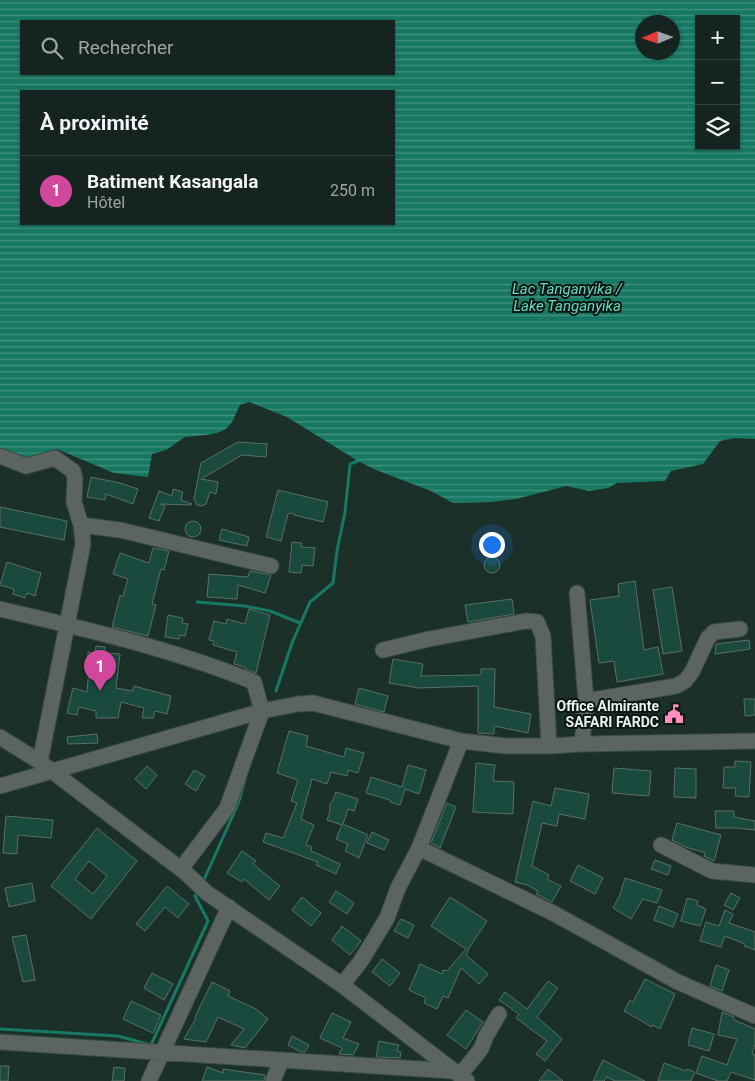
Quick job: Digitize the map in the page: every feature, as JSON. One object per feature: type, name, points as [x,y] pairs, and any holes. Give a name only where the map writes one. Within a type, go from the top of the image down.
[{"type":"street","points":[[0,456],[26,466],[55,458],[68,466],[75,478],[74,502],[81,525],[83,544],[68,625],[46,767]]},
{"type":"street","points":[[81,525],[120,530],[271,566]]},
{"type":"street","points":[[576,593],[586,701],[585,718],[581,734],[582,744]]},
{"type":"street","points":[[0,608],[213,665],[254,682],[262,711],[227,808],[183,871]]},
{"type":"street","points":[[383,650],[439,637],[526,621],[537,622],[543,636],[549,746]]},
{"type":"street","points":[[586,701],[676,686],[685,681],[692,672],[708,638],[714,632],[740,628]]},
{"type":"street","points":[[0,786],[46,767],[262,711],[313,703],[461,741],[506,746],[755,741]]},
{"type":"street","points":[[0,737],[46,767],[183,871],[207,893],[342,984],[460,1076]]},
{"type":"street","points":[[342,984],[361,961],[387,918],[398,888],[419,848],[461,741]]},
{"type":"street","points":[[661,845],[712,871],[755,876]]},
{"type":"street","points":[[419,848],[553,913],[678,982],[755,1016]]},
{"type":"street","points":[[149,1081],[228,907]]},
{"type":"street","points":[[460,1076],[481,1049],[498,1014]]},
{"type":"street","points":[[0,1042],[163,1052],[460,1076]]},
{"type":"street","points":[[273,1081],[281,1061]]},
{"type":"water","name":"Lac Tanganyika / Lake Tanganyika","points":[[0,0],[755,0],[755,439],[734,438],[720,441],[703,464],[671,471],[665,481],[617,483],[608,488],[589,491],[566,486],[516,499],[453,503],[431,491],[376,470],[287,417],[249,402],[240,405],[232,422],[226,429],[217,433],[185,437],[166,450],[152,454],[148,477],[114,473],[57,449],[27,458],[0,448]]},
{"type":"building","points":[[238,442],[267,444],[266,457],[242,455],[201,479],[218,482],[216,494],[210,492],[206,504],[202,506],[197,505],[194,499],[201,463]]},
{"type":"building","points":[[91,477],[138,489],[133,504],[106,494],[105,500],[87,497]]},
{"type":"building","points":[[173,489],[183,492],[181,500],[192,504],[160,504],[165,506],[159,521],[149,518],[159,491],[172,496]]},
{"type":"building","points":[[278,490],[328,502],[323,522],[290,513],[288,514],[281,541],[266,537]]},
{"type":"building","points":[[0,507],[67,521],[64,540],[0,527]]},
{"type":"building","points":[[193,521],[199,523],[201,529],[199,535],[193,537],[187,535],[185,529],[187,523]]},
{"type":"building","points":[[222,529],[249,537],[247,546],[219,540]]},
{"type":"building","points":[[292,542],[302,543],[301,547],[315,548],[313,566],[302,565],[301,573],[289,572]]},
{"type":"building","points":[[153,548],[169,551],[164,570],[161,569],[152,604],[156,605],[148,636],[112,627],[120,596],[123,596],[128,579],[113,574],[120,553],[149,563]]},
{"type":"building","points":[[489,557],[495,557],[500,562],[498,571],[489,573],[484,568],[484,562]]},
{"type":"building","points":[[7,562],[41,573],[35,596],[27,593],[25,598],[13,594],[14,589],[0,585]]},
{"type":"building","points":[[250,571],[271,575],[265,593],[238,585],[237,599],[207,597],[209,574],[248,577]]},
{"type":"building","points":[[635,581],[644,650],[658,647],[663,674],[617,682],[614,661],[599,663],[590,600],[619,596],[618,584]]},
{"type":"building","points":[[672,587],[682,651],[663,654],[653,590]]},
{"type":"building","points":[[512,599],[514,614],[468,622],[465,605]]},
{"type":"building","points":[[249,609],[270,615],[256,673],[234,664],[237,652],[213,645],[214,641],[209,640],[214,621],[226,624],[227,619],[245,624]]},
{"type":"building","points":[[168,615],[183,618],[182,623],[188,624],[185,636],[180,635],[179,639],[165,637]]},
{"type":"building","points":[[749,640],[750,649],[715,654],[716,644]]},
{"type":"building","points":[[96,646],[105,647],[105,653],[120,654],[116,688],[133,691],[134,686],[171,696],[167,714],[155,711],[153,718],[142,718],[144,708],[121,702],[118,718],[96,718],[96,711],[79,707],[77,715],[67,713],[73,688],[87,692],[88,652],[95,653]]},
{"type":"building","points":[[393,659],[423,664],[421,676],[478,675],[481,674],[481,669],[495,669],[494,707],[531,714],[528,733],[494,726],[494,734],[478,733],[478,686],[419,688],[389,683]]},
{"type":"building","points":[[359,688],[388,696],[384,712],[355,704]]},
{"type":"building","points":[[744,699],[755,699],[755,715],[745,716]]},
{"type":"building","points":[[289,731],[308,736],[306,746],[344,757],[346,748],[364,753],[358,773],[348,770],[347,776],[331,772],[327,784],[312,779],[301,819],[314,825],[306,845],[312,847],[311,851],[340,864],[336,874],[316,865],[318,862],[263,842],[266,833],[283,838],[297,803],[291,801],[298,780],[277,773]]},
{"type":"building","points":[[97,734],[98,743],[68,744],[67,737]]},
{"type":"building","points":[[735,761],[751,762],[749,797],[735,796],[736,788],[723,788],[724,767],[735,767]]},
{"type":"building","points":[[476,763],[495,765],[493,781],[514,782],[513,814],[473,812]]},
{"type":"building","points":[[408,765],[426,770],[419,794],[405,789],[400,805],[366,793],[371,777],[402,787]]},
{"type":"building","points":[[147,766],[157,775],[146,789],[135,779]]},
{"type":"building","points":[[614,768],[651,771],[649,796],[612,793]]},
{"type":"building","points":[[675,768],[696,769],[696,798],[674,797]]},
{"type":"building","points":[[194,770],[205,776],[196,791],[185,784]]},
{"type":"building","points":[[555,788],[589,794],[585,819],[559,814],[557,826],[542,823],[532,866],[549,875],[547,879],[561,886],[552,902],[536,894],[538,891],[527,885],[515,882],[533,801],[551,806]]},
{"type":"building","points":[[336,792],[358,799],[354,811],[348,809],[343,824],[368,835],[359,858],[345,851],[348,844],[336,839],[342,825],[327,820],[330,804]]},
{"type":"building","points":[[447,803],[456,807],[440,848],[431,843]]},
{"type":"building","points":[[715,811],[734,811],[734,817],[755,821],[755,830],[716,828]]},
{"type":"building","points":[[6,816],[53,820],[51,838],[18,835],[17,854],[3,853]]},
{"type":"building","points":[[677,823],[721,835],[714,861],[704,856],[705,853],[672,840]]},
{"type":"building","points":[[97,828],[137,861],[91,919],[51,886]],"holes":[[[89,861],[107,876],[93,894],[75,879]]]},
{"type":"building","points":[[372,832],[389,840],[384,850],[367,843]]},
{"type":"building","points":[[242,851],[256,861],[253,864],[280,886],[269,900],[244,879],[242,882],[227,873]]},
{"type":"building","points":[[655,860],[671,866],[668,875],[651,869]]},
{"type":"building","points":[[578,865],[603,878],[595,894],[570,881]]},
{"type":"building","points":[[625,878],[662,890],[657,903],[643,899],[631,919],[613,908],[620,895]]},
{"type":"building","points":[[32,883],[35,901],[9,907],[5,888]]},
{"type":"building","points":[[167,886],[189,904],[178,918],[165,907],[145,931],[136,924]]},
{"type":"building","points":[[336,891],[354,903],[347,914],[329,902]]},
{"type":"building","points":[[731,893],[740,898],[733,910],[724,905]]},
{"type":"building","points":[[302,897],[321,913],[311,926],[292,910]]},
{"type":"building","points":[[450,897],[487,921],[466,955],[488,974],[479,984],[461,968],[448,998],[443,996],[437,1009],[424,1003],[426,998],[409,990],[420,964],[442,974],[443,970],[447,971],[466,949],[431,926]]},
{"type":"building","points":[[687,898],[698,901],[697,905],[706,909],[700,926],[681,921]]},
{"type":"building","points":[[659,906],[678,914],[673,927],[654,920]]},
{"type":"building","points":[[725,910],[733,914],[729,923],[755,932],[755,950],[725,936],[721,947],[700,941],[706,922],[719,926]]},
{"type":"building","points":[[401,919],[414,925],[408,938],[394,931]]},
{"type":"building","points":[[342,926],[361,941],[350,955],[332,940]]},
{"type":"building","points":[[26,935],[35,980],[23,982],[12,937]]},
{"type":"building","points":[[382,959],[400,973],[390,986],[372,972]]},
{"type":"building","points":[[716,965],[729,970],[722,991],[710,986]]},
{"type":"building","points":[[152,973],[173,984],[164,1000],[144,988]]},
{"type":"building","points":[[645,979],[675,994],[660,1029],[653,1025],[652,1027],[624,1011],[630,1000],[633,1002]]},
{"type":"building","points":[[548,981],[558,988],[537,1017],[562,1039],[545,1061],[536,1054],[547,1041],[516,1018],[519,1014],[499,1000],[505,992],[527,1009]]},
{"type":"building","points":[[212,982],[230,991],[228,996],[256,1009],[268,1019],[245,1048],[231,1045],[244,1029],[218,1017],[206,1042],[184,1039],[196,1018]]},
{"type":"building","points":[[131,1001],[161,1015],[153,1033],[123,1019]]},
{"type":"building","points":[[466,1010],[483,1022],[466,1049],[447,1035]]},
{"type":"building","points":[[722,1012],[734,1017],[734,1020],[755,1029],[755,1044],[752,1054],[755,1055],[755,1080],[731,1072],[727,1081],[718,1081],[696,1073],[702,1056],[727,1065],[737,1039],[718,1035]]},
{"type":"building","points":[[332,1013],[351,1022],[343,1038],[359,1044],[353,1055],[339,1054],[342,1048],[320,1038]]},
{"type":"building","points":[[692,1028],[714,1034],[709,1051],[688,1045]]},
{"type":"building","points":[[292,1036],[309,1045],[305,1052],[301,1052],[288,1045]]},
{"type":"building","points":[[379,1041],[399,1045],[397,1051],[401,1052],[400,1058],[376,1057]]},
{"type":"building","points":[[603,1060],[645,1081],[615,1081],[607,1077],[604,1081],[593,1081]]},
{"type":"building","points":[[664,1063],[686,1071],[687,1069],[695,1072],[691,1081],[658,1081]]},
{"type":"building","points":[[0,1066],[9,1066],[8,1081],[0,1081]]},
{"type":"building","points":[[114,1067],[125,1068],[124,1081],[112,1081]]},
{"type":"building","points":[[207,1067],[223,1073],[223,1069],[265,1075],[264,1081],[202,1081]]},
{"type":"building","points":[[548,1069],[563,1081],[539,1081]]},
{"type":"waterway","points":[[276,691],[292,643],[310,602],[333,583],[345,512],[350,464],[358,461]]},
{"type":"waterway","points":[[197,602],[245,606],[270,611],[300,623]]},
{"type":"waterway","points":[[203,882],[238,804],[245,780]]},
{"type":"waterway","points":[[0,1029],[118,1036],[151,1045],[208,921],[195,896],[198,890]]},
{"type":"place","name":"Batiment Kasangala","points":[[100,691]]},
{"type":"place","name":"Office Almirante SAFARI FARDC","points":[[674,714]]}]
